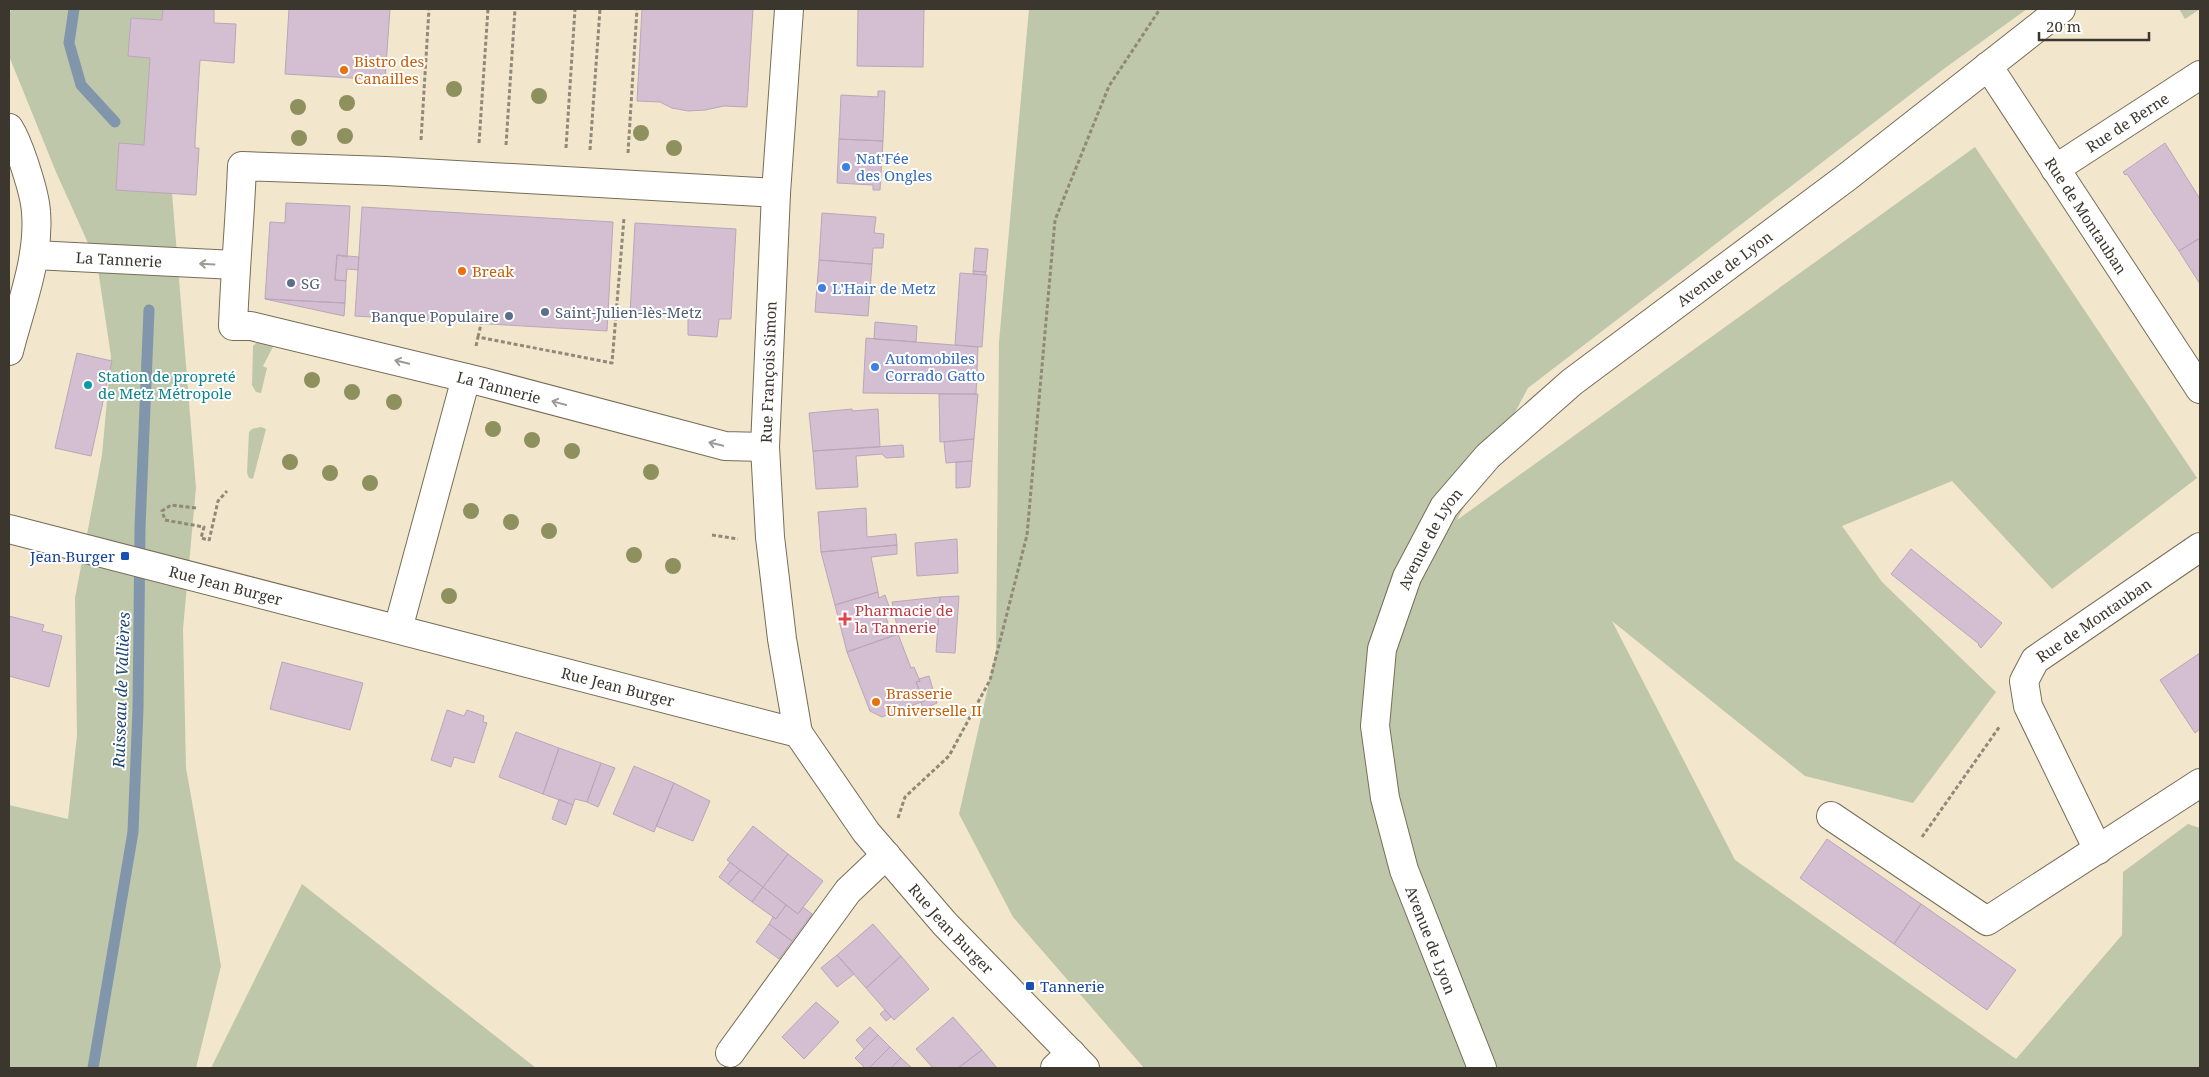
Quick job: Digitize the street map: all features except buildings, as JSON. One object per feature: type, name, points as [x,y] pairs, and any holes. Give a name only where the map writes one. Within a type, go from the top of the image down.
[{"type":"street","name":"Rue François Simon","points":[[789,9],[776,192],[765,447],[772,556],[782,639],[798,733]]},
{"type":"street","name":"Avenue de Lyon","points":[[1482,1068],[1404,870],[1385,798],[1375,726],[1382,649],[1407,577],[1444,507],[1488,456],[1572,382],[1847,176],[2061,9]]},
{"type":"street","name":"Rue de Montauban","points":[[1988,66],[2200,389]]},
{"type":"street","name":"Rue de Berne","points":[[2055,169],[2200,75]]},
{"type":"street","points":[[9,128],[15,138],[31,183],[36,230],[34,255],[9,351]]},
{"type":"street","points":[[235,265],[240,221],[242,166],[420,173],[776,192]]},
{"type":"street","name":"La Tannerie","points":[[34,255],[235,265],[233,326],[252,326],[466,378],[725,446],[765,447]]},
{"type":"street","points":[[398,629],[466,378]]},
{"type":"street","name":"Rue Jean Burger","points":[[9,528],[798,733],[866,832],[944,924],[1070,1063]]},
{"type":"street","name":"Rue de Montauban","points":[[2098,850],[2028,706],[2024,681],[2035,660],[2200,547]]},
{"type":"street","points":[[1831,816],[1987,921],[2200,783]]},
{"type":"street","points":[[730,1053],[848,891],[886,855]]},
{"type":"path","points":[[420,173],[429,9]]},
{"type":"path","points":[[477,176],[488,9]]},
{"type":"path","points":[[505,178],[515,9]]},
{"type":"path","points":[[575,9],[576,182]]},
{"type":"path","points":[[576,182],[600,9]]},
{"type":"path","points":[[628,154],[637,9]]},
{"type":"path","points":[[886,855],[905,797],[949,756],[990,680],[1027,535],[1055,220],[1109,86],[1160,9]]},
{"type":"path","points":[[478,337],[612,363],[624,215]]},
{"type":"path","points":[[466,378],[481,324]]},
{"type":"path","points":[[197,577],[209,540],[218,500],[227,491]]},
{"type":"path","points":[[196,508],[171,505],[162,511],[165,520],[204,526],[201,538],[209,540]]},
{"type":"path","points":[[1903,864],[2007,717],[2028,706]]},
{"type":"green space","points":[[11,9],[163,9],[162,20],[131,18],[129,56],[150,58],[144,145],[119,144],[116,190],[172,193],[196,488],[183,629],[186,768],[221,966],[196,1068],[9,1068],[9,805],[68,819],[77,735],[75,598],[102,455],[111,356],[97,263],[56,172],[9,56],[9,15]]},
{"type":"green space","points":[[1029,9],[2027,9],[1945,68],[1528,388],[1457,520],[1975,147],[2197,478],[2052,589],[1952,481],[1842,526],[1882,582],[1996,692],[1913,803],[1805,776],[1612,621],[1735,860],[2016,1059],[2122,935],[2123,872],[2188,824],[2200,828],[2200,1068],[1144,1068],[1013,917],[959,814],[996,652],[999,342]]},
{"type":"green space","points":[[2179,9],[2200,9],[2185,19]]},
{"type":"green space","points":[[259,340],[275,343],[263,366],[267,368],[261,393],[256,392],[252,385],[253,346]]},
{"type":"green space","points":[[261,427],[266,429],[253,479],[249,478],[247,473],[249,432],[252,429]]},
{"type":"green space","points":[[302,884],[536,1068],[211,1068]]},
{"type":"waterway","name":"Ruisseau de Vallières","points":[[74,9],[69,43],[81,85],[115,122]]},
{"type":"waterway","name":"Ruisseau de Vallières","points":[[93,1068],[133,832],[138,709],[140,528],[149,310]]},
{"type":"place","name":"Bistro des Canailles","points":[[344,70]]},
{"type":"place","name":"Nat'Fée des Ongles","points":[[846,167]]},
{"type":"place","name":"Break","points":[[462,271]]},
{"type":"place","name":"SG","points":[[291,283]]},
{"type":"place","name":"L'Hair de Metz","points":[[822,288]]},
{"type":"place","name":"Saint-Julien-lès-Metz","points":[[545,312]]},
{"type":"place","name":"Banque Populaire","points":[[509,316]]},
{"type":"place","name":"Automobiles Corrado Gatto","points":[[875,367]]},
{"type":"place","name":"Station de propreté de Metz Métropole","points":[[88,385]]},
{"type":"place","name":"Jean Burger","points":[[125,556]]},
{"type":"place","name":"Pharmacie de la Tannerie","points":[[845,619]]},
{"type":"place","name":"Brasserie Universelle II","points":[[876,702]]},
{"type":"place","name":"Tannerie","points":[[1030,986]]}]
